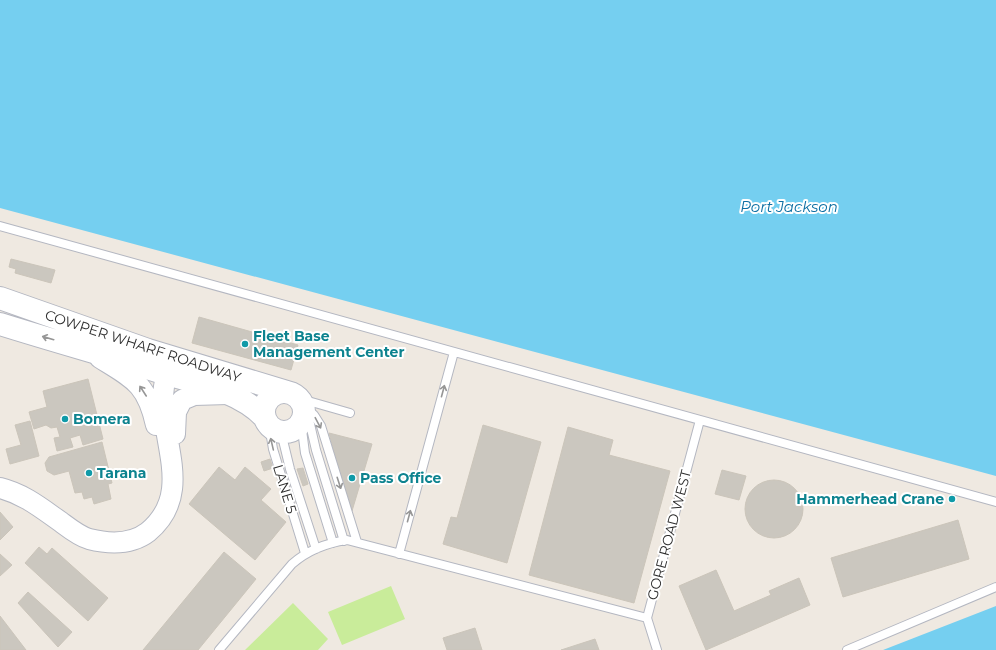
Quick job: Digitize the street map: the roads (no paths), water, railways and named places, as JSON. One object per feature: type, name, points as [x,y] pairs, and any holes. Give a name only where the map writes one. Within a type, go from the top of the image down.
[{"type":"main road","name":"COWPER WHARF ROADWAY","points":[[0,298],[169,366],[298,405]]},
{"type":"main road","name":"COWPER WHARF ROADWAY","points":[[0,324],[85,349],[169,366],[188,379],[228,394],[256,408],[272,425]]},
{"type":"main road","points":[[277,393],[298,405],[293,430],[272,425],[264,408],[269,398],[277,393]]},
{"type":"street","points":[[85,349],[132,378],[142,387],[152,408],[160,443],[171,463]]},
{"type":"street","points":[[0,488],[22,495],[72,530],[87,538],[112,543],[131,540],[146,533],[163,516],[172,495],[171,463],[162,392],[169,366]]},
{"type":"street","points":[[171,463],[176,412],[182,400],[194,395],[228,394]]},
{"type":"lane","points":[[0,226],[996,502]]},
{"type":"lane","points":[[399,554],[454,352]]},
{"type":"lane","points":[[298,405],[308,401],[350,412]]},
{"type":"lane","points":[[298,405],[314,415],[321,426],[357,542]]},
{"type":"lane","points":[[298,405],[310,424],[316,450],[344,541]]},
{"type":"lane","points":[[298,405],[305,453],[333,543]]},
{"type":"lane","name":"GORE ROAD WEST","points":[[657,650],[647,618],[700,420]]},
{"type":"lane","points":[[272,425],[290,469],[316,549]]},
{"type":"lane","name":"LANE 5","points":[[272,425],[273,449],[305,553]]},
{"type":"lane","points":[[220,650],[292,564],[305,553],[333,543],[344,541],[357,542],[647,618]]},
{"type":"lane","points":[[847,650],[996,587]]},
{"type":"water","name":"Port Jackson","points":[[0,0],[996,0],[996,476],[0,208]]},
{"type":"water","points":[[996,606],[996,650],[883,650]]},
{"type":"place","name":"Fleet Base Management Center","points":[[245,344]]},
{"type":"place","name":"Bomera","points":[[65,419]]},
{"type":"place","name":"Tarana","points":[[89,473]]},
{"type":"place","name":"Pass Office","points":[[352,478]]},
{"type":"place","name":"Hammerhead Crane","points":[[952,499]]}]
